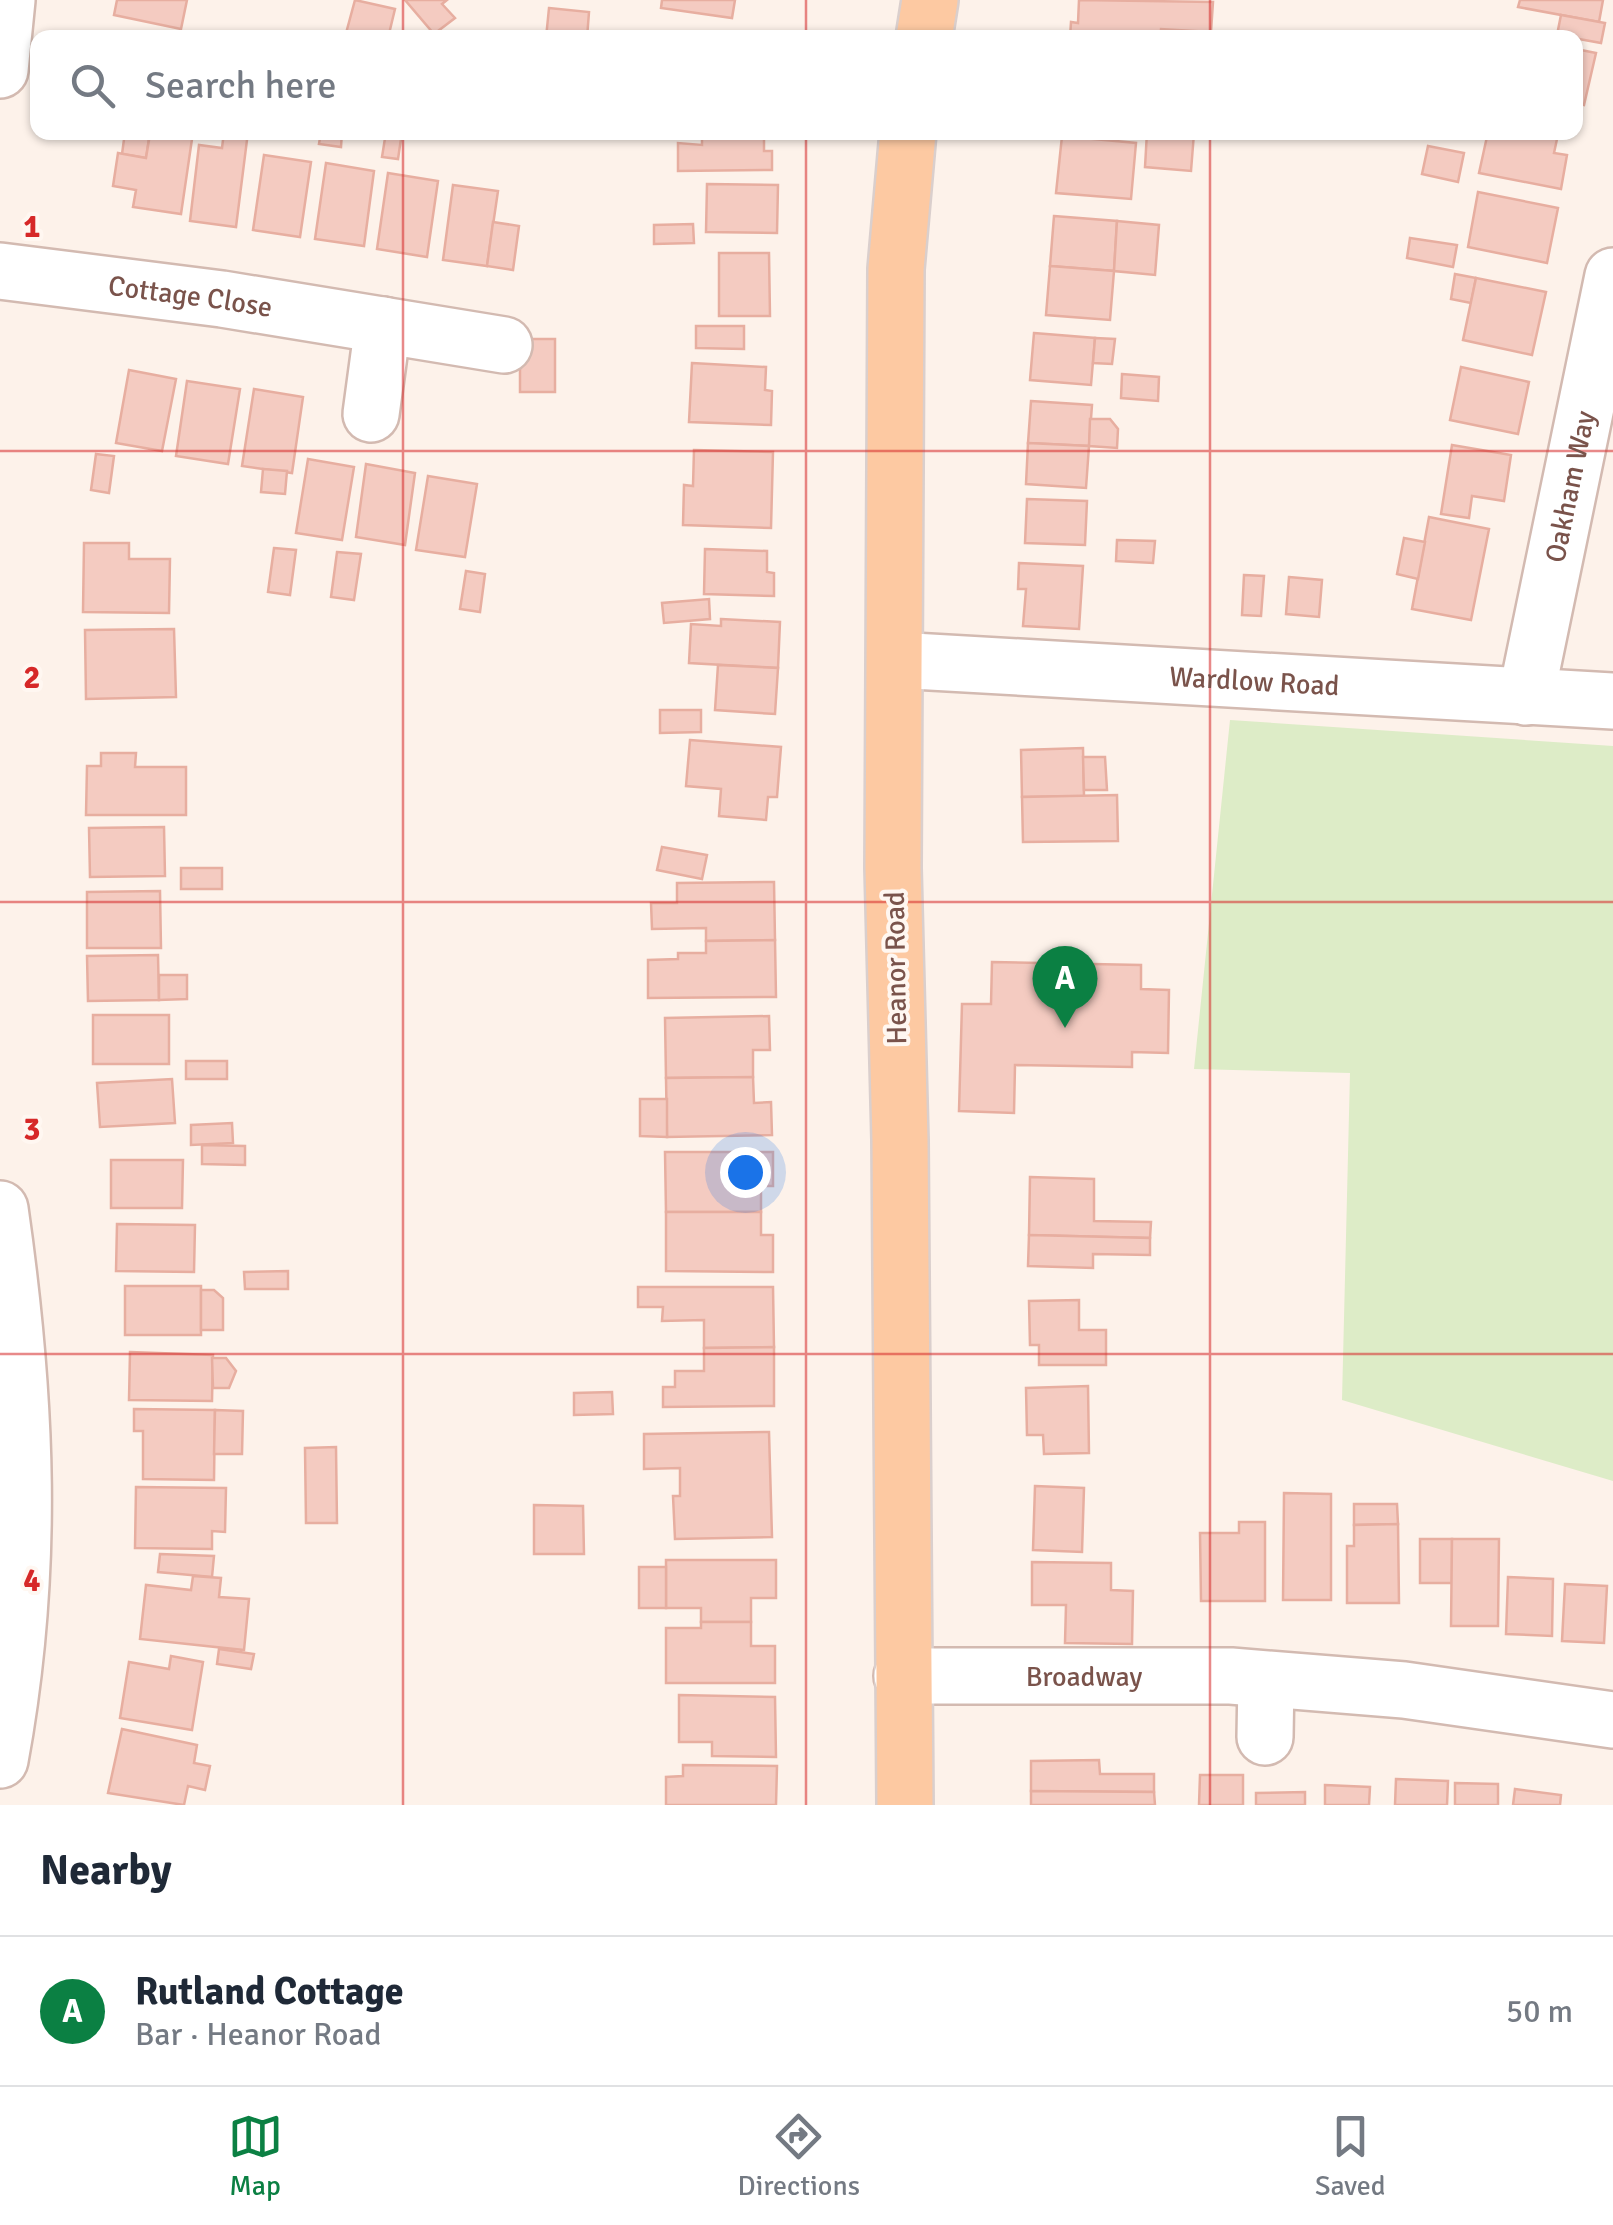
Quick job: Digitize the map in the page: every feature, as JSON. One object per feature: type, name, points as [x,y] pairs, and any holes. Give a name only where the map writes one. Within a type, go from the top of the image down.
[{"type":"main road","points":[[925,30],[930,0]]},
{"type":"main road","name":"Heanor Road","points":[[905,1805],[900,1160],[893,868],[896,270],[907,140]]},
{"type":"street","points":[[0,70],[7,0]]},
{"type":"street","name":"Cottage Close","points":[[0,271],[222,300],[504,345]]},
{"type":"street","name":"Oakham Way","points":[[1526,697],[1613,276]]},
{"type":"street","points":[[370,414],[383,326]]},
{"type":"street","name":"Wardlow Road","points":[[895,660],[1613,700]]},
{"type":"street","points":[[0,1208],[24,1432],[25,1514],[10,1708],[0,1760]]},
{"type":"street","name":"Broadway","points":[[902,1676],[1231,1676],[1404,1690],[1613,1720]]},
{"type":"street","points":[[1265,1737],[1266,1680]]},
{"type":"green space","points":[[1230,720],[1613,746],[1613,1481],[1342,1400],[1350,1073],[1194,1069]]},
{"type":"building","points":[[117,0],[187,0],[181,29],[114,15]]},
{"type":"building","points":[[355,0],[395,9],[390,30],[347,30]]},
{"type":"building","points":[[405,0],[447,0],[442,4],[455,18],[439,30],[431,30]]},
{"type":"building","points":[[662,0],[735,0],[732,18],[661,8]]},
{"type":"building","points":[[1079,0],[1213,2],[1211,30],[1070,30],[1071,22],[1078,23]]},
{"type":"building","points":[[1520,0],[1603,0],[1599,22],[1518,7]]},
{"type":"building","points":[[549,8],[589,12],[588,30],[547,30]]},
{"type":"building","points":[[1561,15],[1605,23],[1601,43],[1583,40],[1583,30],[1558,30]]},
{"type":"building","points":[[1583,50],[1596,53],[1583,105]]},
{"type":"building","points":[[124,140],[149,140],[146,158],[122,154]]},
{"type":"building","points":[[149,140],[192,140],[181,214],[133,207],[136,190],[113,186],[118,153],[146,158]]},
{"type":"building","points":[[223,140],[247,140],[236,227],[190,221],[199,145],[222,148]]},
{"type":"building","points":[[320,140],[341,140],[341,147],[319,144]]},
{"type":"building","points":[[385,140],[401,140],[398,159],[382,157]]},
{"type":"building","points":[[702,140],[764,140],[764,151],[772,151],[772,170],[678,171],[678,143],[702,145]]},
{"type":"building","points":[[1062,140],[1136,143],[1131,199],[1056,193]]},
{"type":"building","points":[[1147,140],[1193,140],[1191,171],[1145,167]]},
{"type":"building","points":[[1486,140],[1557,140],[1554,153],[1567,155],[1561,189],[1479,173]]},
{"type":"building","points":[[1428,146],[1464,153],[1458,182],[1422,174]]},
{"type":"building","points":[[264,155],[311,162],[300,237],[253,230]]},
{"type":"building","points":[[326,163],[374,171],[364,246],[315,239]]},
{"type":"building","points":[[388,173],[438,181],[427,257],[377,249]]},
{"type":"building","points":[[707,184],[778,185],[777,233],[706,232]]},
{"type":"building","points":[[453,185],[498,191],[487,266],[443,260]]},
{"type":"building","points":[[1478,192],[1558,208],[1547,263],[1468,247]]},
{"type":"building","points":[[1054,216],[1117,221],[1114,271],[1050,266]]},
{"type":"building","points":[[1117,221],[1159,225],[1155,275],[1114,271]]},
{"type":"building","points":[[493,222],[519,226],[513,270],[487,266]]},
{"type":"building","points":[[693,224],[694,243],[654,244],[654,225]]},
{"type":"building","points":[[1410,238],[1457,245],[1453,267],[1407,258]]},
{"type":"building","points":[[719,253],[769,253],[770,316],[719,316]]},
{"type":"building","points":[[1050,266],[1114,271],[1110,320],[1046,315]]},
{"type":"building","points":[[1455,274],[1476,278],[1471,303],[1451,299]]},
{"type":"building","points":[[1476,278],[1546,292],[1532,355],[1463,340]]},
{"type":"building","points":[[696,326],[744,326],[744,349],[696,348]]},
{"type":"building","points":[[1034,333],[1095,338],[1091,385],[1030,380]]},
{"type":"building","points":[[1095,338],[1115,339],[1112,364],[1093,363]]},
{"type":"building","points":[[520,339],[555,339],[555,392],[520,392]]},
{"type":"building","points":[[692,363],[766,367],[765,390],[772,391],[771,425],[689,422]]},
{"type":"building","points":[[1461,367],[1529,382],[1518,434],[1450,420]]},
{"type":"building","points":[[129,370],[176,379],[162,451],[116,443]]},
{"type":"building","points":[[1122,374],[1159,377],[1158,401],[1121,398]]},
{"type":"building","points":[[187,381],[240,389],[228,464],[176,456]]},
{"type":"building","points":[[254,389],[303,397],[292,473],[242,466]]},
{"type":"building","points":[[1031,401],[1092,405],[1089,446],[1028,443]]},
{"type":"building","points":[[1090,419],[1110,419],[1118,429],[1117,448],[1089,446]]},
{"type":"building","points":[[1028,443],[1089,446],[1086,488],[1026,484]]},
{"type":"building","points":[[1452,445],[1511,455],[1504,501],[1472,496],[1469,518],[1441,514]]},
{"type":"building","points":[[694,450],[773,452],[771,528],[683,525],[684,485],[693,486]]},
{"type":"building","points":[[96,454],[114,456],[109,493],[91,490]]},
{"type":"building","points":[[308,459],[354,467],[342,540],[296,533]]},
{"type":"building","points":[[366,464],[415,473],[405,545],[356,537]]},
{"type":"building","points":[[263,469],[287,471],[285,494],[261,492]]},
{"type":"building","points":[[428,476],[477,484],[465,557],[416,550]]},
{"type":"building","points":[[1027,499],[1087,501],[1085,545],[1025,543]]},
{"type":"building","points":[[1429,517],[1489,529],[1471,620],[1412,609]]},
{"type":"building","points":[[1404,538],[1425,542],[1418,579],[1397,574]]},
{"type":"building","points":[[1117,540],[1155,541],[1153,563],[1116,561]]},
{"type":"building","points":[[84,543],[129,543],[129,559],[170,559],[169,613],[83,612]]},
{"type":"building","points":[[274,548],[296,550],[290,595],[268,592]]},
{"type":"building","points":[[705,549],[767,551],[767,572],[774,573],[774,596],[704,594]]},
{"type":"building","points":[[337,552],[361,554],[354,600],[331,597]]},
{"type":"building","points":[[1019,563],[1083,566],[1079,629],[1023,626],[1026,589],[1018,589]]},
{"type":"building","points":[[466,571],[485,574],[480,612],[460,609]]},
{"type":"building","points":[[1244,575],[1264,576],[1261,616],[1242,615]]},
{"type":"building","points":[[1289,577],[1322,580],[1319,617],[1286,614]]},
{"type":"building","points":[[709,599],[710,619],[664,623],[662,603]]},
{"type":"building","points":[[721,619],[780,622],[778,668],[689,663],[691,624],[721,626]]},
{"type":"building","points":[[174,629],[176,697],[86,699],[85,630]]},
{"type":"building","points":[[718,665],[778,668],[775,714],[715,710]]},
{"type":"building","points":[[660,710],[701,710],[701,732],[660,733]]},
{"type":"building","points":[[690,740],[781,747],[777,797],[768,797],[766,820],[719,816],[721,789],[686,786]]},
{"type":"building","points":[[1083,748],[1084,796],[1022,797],[1021,750]]},
{"type":"building","points":[[101,753],[136,753],[135,767],[186,767],[186,815],[86,815],[87,766],[101,766]]},
{"type":"building","points":[[1083,757],[1105,757],[1107,790],[1084,790]]},
{"type":"building","points":[[1117,795],[1118,841],[1023,842],[1022,797]]},
{"type":"building","points":[[164,827],[165,876],[90,877],[89,828]]},
{"type":"building","points":[[662,847],[707,855],[702,879],[657,870]]},
{"type":"building","points":[[181,868],[222,868],[222,889],[181,889]]},
{"type":"building","points":[[774,882],[775,940],[706,941],[706,928],[652,929],[651,903],[677,903],[677,883]]},
{"type":"building","points":[[160,891],[161,948],[87,948],[87,892]]},
{"type":"building","points":[[775,940],[776,997],[648,998],[648,960],[678,959],[678,953],[706,953],[706,941]]},
{"type":"building","points":[[158,955],[159,1000],[88,1001],[87,956]]},
{"type":"building","points":[[992,962],[1141,965],[1141,989],[1169,990],[1168,1053],[1132,1052],[1132,1067],[1015,1065],[1014,1113],[959,1111],[962,1004],[991,1004]]},
{"type":"building","points":[[159,975],[187,975],[187,999],[159,1000]]},
{"type":"building","points":[[93,1015],[169,1015],[169,1064],[93,1064]]},
{"type":"building","points":[[769,1016],[770,1050],[753,1050],[753,1077],[666,1078],[665,1018]]},
{"type":"building","points":[[186,1061],[227,1061],[227,1079],[186,1079]]},
{"type":"building","points":[[753,1077],[754,1103],[771,1102],[772,1135],[667,1137],[666,1078]]},
{"type":"building","points":[[172,1079],[175,1123],[100,1127],[97,1083]]},
{"type":"building","points":[[640,1099],[667,1099],[667,1137],[640,1136]]},
{"type":"building","points":[[232,1123],[233,1143],[191,1145],[191,1125]]},
{"type":"building","points":[[202,1145],[245,1146],[245,1165],[202,1164]]},
{"type":"building","points":[[665,1152],[773,1152],[773,1186],[761,1186],[761,1212],[666,1212]]},
{"type":"building","points":[[111,1160],[183,1160],[182,1208],[111,1208]]},
{"type":"building","points":[[1030,1177],[1094,1179],[1094,1221],[1151,1222],[1150,1238],[1029,1235]]},
{"type":"building","points":[[666,1212],[761,1212],[761,1235],[773,1235],[773,1272],[666,1271]]},
{"type":"building","points":[[117,1224],[195,1225],[194,1272],[116,1271]]},
{"type":"building","points":[[1029,1235],[1150,1238],[1150,1255],[1093,1254],[1093,1268],[1028,1266]]},
{"type":"building","points":[[288,1271],[288,1289],[245,1289],[244,1272]]},
{"type":"building","points":[[125,1286],[201,1286],[201,1335],[125,1335]]},
{"type":"building","points":[[638,1287],[773,1287],[774,1347],[704,1348],[704,1320],[662,1321],[663,1307],[638,1307]]},
{"type":"building","points":[[201,1290],[214,1290],[223,1298],[223,1330],[201,1330]]},
{"type":"building","points":[[1079,1300],[1079,1330],[1106,1330],[1106,1365],[1039,1365],[1039,1345],[1030,1345],[1029,1301]]},
{"type":"building","points":[[774,1347],[774,1406],[663,1407],[663,1387],[675,1387],[675,1371],[704,1371],[704,1348]]},
{"type":"building","points":[[130,1352],[213,1355],[212,1401],[129,1400]]},
{"type":"building","points":[[212,1358],[226,1358],[236,1371],[229,1388],[213,1388]]},
{"type":"building","points":[[1088,1386],[1089,1453],[1044,1454],[1043,1435],[1027,1435],[1026,1388]]},
{"type":"building","points":[[612,1392],[613,1414],[574,1415],[574,1393]]},
{"type":"building","points":[[134,1409],[215,1410],[214,1480],[143,1479],[143,1431],[134,1431]]},
{"type":"building","points":[[215,1410],[243,1411],[242,1454],[214,1454]]},
{"type":"building","points":[[769,1432],[772,1537],[675,1539],[673,1496],[680,1496],[680,1468],[644,1469],[644,1434]]},
{"type":"building","points":[[336,1447],[337,1523],[306,1523],[305,1448]]},
{"type":"building","points":[[1035,1486],[1084,1488],[1082,1552],[1033,1550]]},
{"type":"building","points":[[136,1487],[226,1488],[225,1532],[212,1531],[212,1549],[135,1548]]},
{"type":"building","points":[[1284,1493],[1331,1494],[1331,1600],[1283,1600]]},
{"type":"building","points":[[1354,1504],[1397,1504],[1398,1524],[1354,1525]]},
{"type":"building","points":[[534,1505],[583,1506],[584,1554],[534,1554]]},
{"type":"building","points":[[1239,1522],[1265,1522],[1265,1601],[1201,1601],[1200,1533],[1239,1533]]},
{"type":"building","points":[[1398,1524],[1399,1603],[1347,1603],[1347,1546],[1354,1546],[1354,1525]]},
{"type":"building","points":[[1420,1539],[1452,1539],[1452,1583],[1420,1583]]},
{"type":"building","points":[[1452,1539],[1499,1539],[1498,1626],[1451,1626]]},
{"type":"building","points":[[160,1554],[214,1556],[212,1577],[158,1572]]},
{"type":"building","points":[[666,1560],[776,1560],[776,1598],[751,1598],[751,1622],[701,1622],[701,1608],[666,1608]]},
{"type":"building","points":[[1032,1562],[1111,1563],[1111,1590],[1133,1591],[1132,1644],[1065,1643],[1066,1605],[1032,1605]]},
{"type":"building","points":[[639,1567],[666,1567],[666,1608],[639,1608]]},
{"type":"building","points":[[193,1576],[221,1578],[219,1597],[249,1599],[244,1650],[140,1639],[146,1585],[191,1590]]},
{"type":"building","points":[[1508,1577],[1553,1579],[1552,1636],[1506,1634]]},
{"type":"building","points":[[1565,1584],[1607,1586],[1604,1643],[1562,1641]]},
{"type":"building","points":[[701,1622],[751,1622],[751,1646],[775,1646],[775,1683],[666,1683],[666,1628],[701,1628]]},
{"type":"building","points":[[219,1649],[254,1654],[251,1669],[217,1664]]},
{"type":"building","points":[[171,1656],[203,1662],[192,1730],[120,1718],[129,1662],[169,1669]]},
{"type":"building","points":[[679,1695],[775,1697],[776,1757],[712,1756],[712,1742],[679,1742]]},
{"type":"building","points":[[122,1729],[197,1745],[194,1763],[210,1766],[205,1790],[188,1786],[184,1805],[108,1793]]},
{"type":"building","points":[[1099,1760],[1100,1774],[1154,1774],[1154,1792],[1031,1791],[1031,1761]]},
{"type":"building","points":[[683,1765],[777,1766],[776,1805],[666,1805],[666,1777],[683,1776]]},
{"type":"building","points":[[1200,1775],[1243,1775],[1243,1805],[1199,1805]]},
{"type":"building","points":[[1396,1779],[1448,1781],[1447,1805],[1395,1805]]},
{"type":"building","points":[[1455,1783],[1498,1784],[1498,1805],[1455,1805]]},
{"type":"building","points":[[1325,1785],[1370,1787],[1369,1805],[1325,1805]]},
{"type":"building","points":[[1515,1789],[1561,1795],[1560,1805],[1513,1805]]},
{"type":"building","points":[[1031,1791],[1154,1792],[1155,1805],[1031,1805]]},
{"type":"building","points":[[1305,1792],[1305,1805],[1256,1805],[1256,1793]]},
{"type":"place","name":"Rutland Cottage","points":[[1065,1028]]}]
